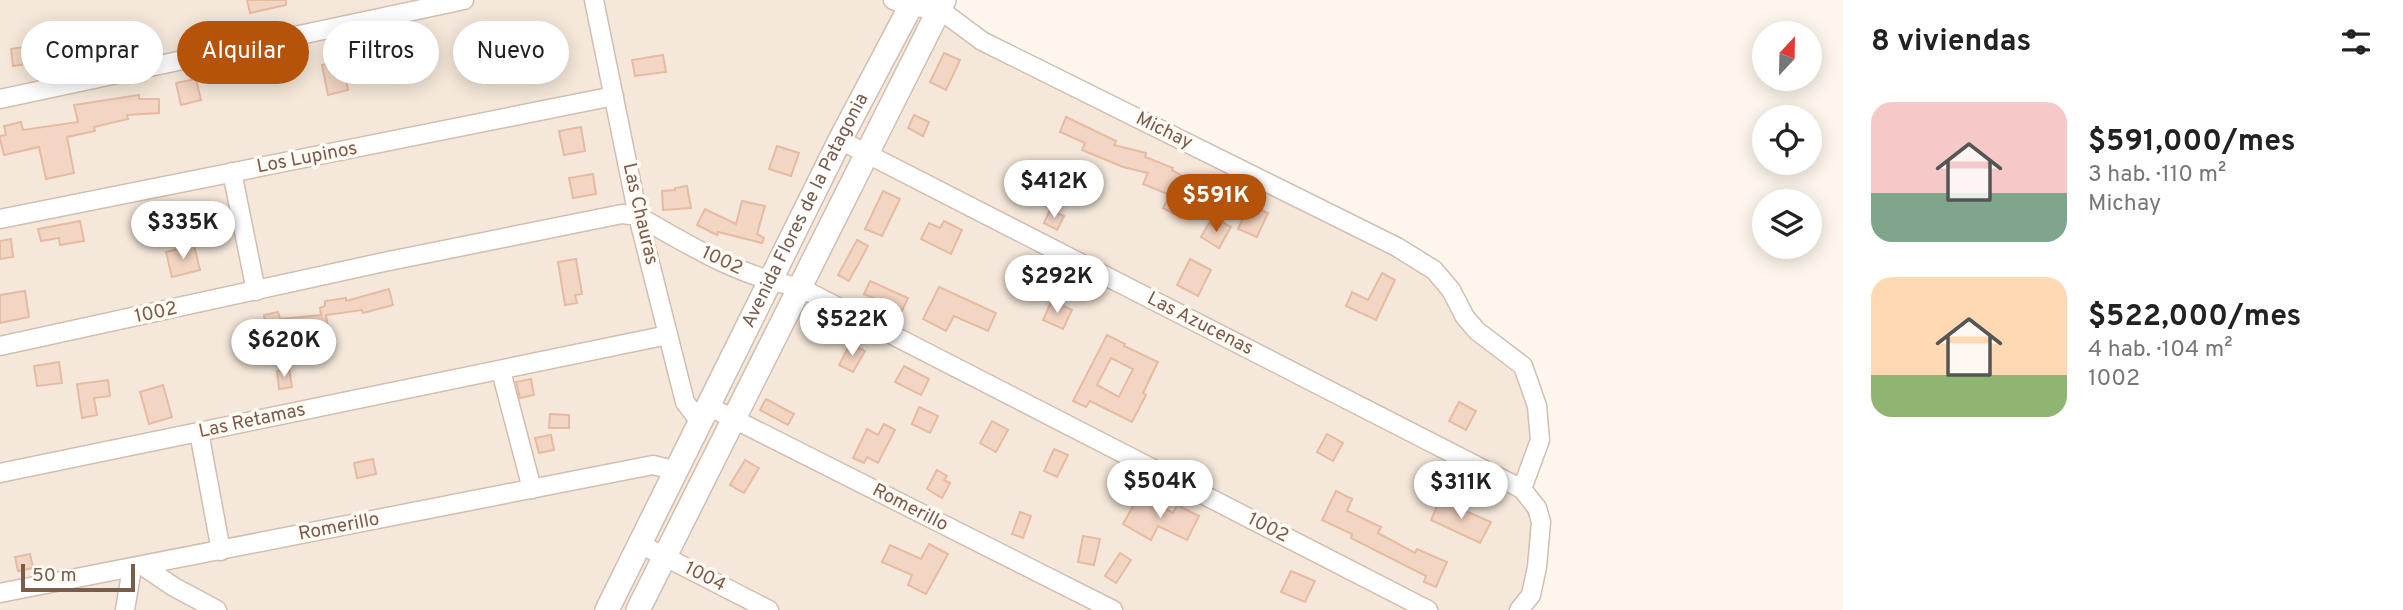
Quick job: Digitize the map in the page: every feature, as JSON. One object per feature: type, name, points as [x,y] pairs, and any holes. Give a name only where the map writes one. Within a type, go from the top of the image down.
[{"type":"street","points":[[0,99],[464,0]]},
{"type":"street","name":"Las Chauras","points":[[594,0],[638,216],[685,402],[704,414]]},
{"type":"street","points":[[906,2],[942,5]]},
{"type":"street","name":"Avenida Flores de la Patagonia","points":[[607,610],[771,282],[906,2]]},
{"type":"street","name":"Avenida Flores de la Patagonia","points":[[638,610],[942,5]]},
{"type":"street","name":"Michay","points":[[942,5],[982,41],[1397,247],[1434,270],[1451,289],[1465,317],[1477,331],[1523,366],[1530,381],[1537,406],[1539,440],[1522,489]]},
{"type":"street","name":"Los Lupinos","points":[[0,219],[614,96]]},
{"type":"street","name":"Las Azucenas","points":[[840,140],[1522,489]]},
{"type":"street","points":[[232,172],[256,291]]},
{"type":"street","name":"1002","points":[[0,346],[384,261],[621,214],[638,216],[735,269],[771,282],[799,287],[1428,610]]},
{"type":"street","name":"Las Retamas","points":[[0,473],[668,335]]},
{"type":"street","points":[[501,370],[532,489]]},
{"type":"street","name":"Romerillo","points":[[704,414],[733,419],[1112,610]]},
{"type":"street","points":[[199,432],[221,551]]},
{"type":"street","name":"Romerillo","points":[[0,593],[653,465],[677,471]]},
{"type":"street","points":[[1519,610],[1531,594],[1537,567],[1541,522],[1537,509],[1522,489]]},
{"type":"street","name":"1004","points":[[640,544],[769,610]]},
{"type":"street","points":[[125,610],[137,567],[217,610]]},
{"type":"shaded area","points":[[0,0],[940,0],[939,9],[1397,247],[1451,290],[1511,355],[1540,440],[1522,489],[1541,522],[1519,610],[0,610]]},
{"type":"building","points":[[247,0],[286,0],[286,5],[250,13]]},
{"type":"building","points":[[21,47],[21,65],[13,66],[11,49]]},
{"type":"building","points":[[944,53],[960,60],[946,90],[930,82]]},
{"type":"building","points":[[663,55],[666,72],[635,76],[632,60]]},
{"type":"building","points":[[176,83],[197,84],[201,100],[181,105]]},
{"type":"building","points":[[326,84],[347,84],[348,90],[328,95]]},
{"type":"building","points":[[139,95],[139,99],[159,99],[159,113],[127,115],[128,119],[94,127],[95,131],[67,137],[74,173],[46,179],[39,147],[4,155],[0,136],[6,135],[4,126],[21,122],[23,130],[78,122],[74,105]]},
{"type":"building","points":[[914,115],[929,122],[923,136],[908,128]]},
{"type":"building","points":[[1066,117],[1116,141],[1114,145],[1146,153],[1145,157],[1173,168],[1172,170],[1202,187],[1190,209],[1180,203],[1174,214],[1163,208],[1170,195],[1143,184],[1148,173],[1123,167],[1082,150],[1085,143],[1060,132]]},
{"type":"building","points":[[581,127],[585,151],[564,155],[559,131]]},
{"type":"building","points":[[777,146],[799,153],[791,176],[769,169]]},
{"type":"building","points":[[593,174],[596,194],[573,198],[569,178]]},
{"type":"building","points":[[687,186],[691,208],[663,210],[662,191]]},
{"type":"building","points":[[883,191],[900,199],[882,236],[865,229]]},
{"type":"building","points":[[742,201],[765,206],[757,234],[764,238],[762,243],[718,232],[717,235],[697,225],[705,209],[736,224]]},
{"type":"building","points":[[1249,205],[1268,213],[1257,237],[1238,229]]},
{"type":"building","points":[[1050,210],[1064,216],[1057,230],[1044,223]]},
{"type":"building","points":[[80,221],[84,241],[60,245],[59,238],[41,241],[38,229]]},
{"type":"building","points":[[944,221],[962,230],[951,254],[921,239],[929,223],[940,228]]},
{"type":"building","points":[[1220,221],[1231,227],[1219,248],[1201,237],[1209,223],[1217,227]]},
{"type":"building","points":[[11,239],[13,257],[0,259],[0,241]]},
{"type":"building","points":[[857,240],[868,246],[849,281],[838,275]]},
{"type":"building","points":[[194,245],[200,270],[172,277],[166,252]]},
{"type":"building","points":[[576,259],[582,294],[575,295],[577,303],[565,305],[558,262]]},
{"type":"building","points":[[1190,259],[1211,270],[1198,296],[1177,285]]},
{"type":"building","points":[[1024,272],[1040,280],[1032,297],[1016,288]]},
{"type":"building","points":[[1382,273],[1395,280],[1376,320],[1346,306],[1352,292],[1368,300]]},
{"type":"building","points":[[870,281],[908,298],[902,311],[864,294]]},
{"type":"building","points":[[939,287],[996,313],[988,331],[954,316],[946,331],[923,319]]},
{"type":"building","points":[[389,289],[393,305],[363,313],[362,310],[326,315],[331,347],[317,349],[315,338],[269,346],[264,315],[278,312],[280,319],[321,315],[320,308],[325,306],[325,301],[346,298],[346,301]]},
{"type":"building","points":[[25,291],[29,317],[0,323],[0,295]]},
{"type":"building","points":[[1052,300],[1072,310],[1063,329],[1043,320]]},
{"type":"building","points":[[1107,335],[1158,362],[1143,393],[1146,395],[1132,422],[1090,401],[1086,407],[1073,401]],"holes":[[[1111,358],[1133,369],[1119,397],[1097,385]]]},
{"type":"building","points":[[850,344],[865,351],[853,372],[839,365]]},
{"type":"building","points":[[59,362],[62,383],[37,386],[34,366]]},
{"type":"building","points":[[904,366],[929,379],[921,395],[895,382]]},
{"type":"building","points":[[289,369],[292,387],[279,389],[277,371]]},
{"type":"building","points":[[531,379],[534,395],[520,398],[516,382]]},
{"type":"building","points":[[108,380],[110,396],[94,398],[97,415],[82,418],[77,384]]},
{"type":"building","points":[[163,385],[172,417],[149,424],[140,392]]},
{"type":"building","points":[[766,399],[794,414],[788,425],[760,410]]},
{"type":"building","points":[[1459,402],[1476,411],[1466,430],[1449,421]]},
{"type":"building","points":[[919,407],[938,416],[930,433],[912,424]]},
{"type":"building","points":[[550,414],[569,415],[569,428],[549,428]]},
{"type":"building","points":[[992,421],[1008,430],[996,452],[980,443]]},
{"type":"building","points":[[884,424],[895,430],[878,463],[867,457],[864,463],[853,458],[867,429],[878,435]]},
{"type":"building","points":[[1327,434],[1343,443],[1333,461],[1317,452]]},
{"type":"building","points":[[551,435],[554,450],[539,453],[535,438]]},
{"type":"building","points":[[1054,449],[1068,455],[1057,477],[1044,471]]},
{"type":"building","points":[[373,459],[376,474],[357,478],[354,463]]},
{"type":"building","points":[[745,460],[759,468],[744,493],[730,485]]},
{"type":"building","points":[[937,470],[947,476],[944,480],[950,483],[942,498],[927,489]]},
{"type":"building","points":[[1336,491],[1352,499],[1347,511],[1381,527],[1378,533],[1415,553],[1417,549],[1447,562],[1436,587],[1424,582],[1426,576],[1322,520]]},
{"type":"building","points":[[1147,498],[1173,513],[1177,505],[1199,516],[1187,540],[1158,526],[1151,540],[1123,524],[1136,501],[1143,505]]},
{"type":"building","points":[[1440,500],[1491,522],[1480,543],[1431,520]]},
{"type":"building","points":[[1020,512],[1031,516],[1023,538],[1012,534]]},
{"type":"building","points":[[1083,536],[1100,539],[1094,565],[1078,562]]},
{"type":"building","points":[[929,544],[948,554],[926,594],[908,585],[912,575],[882,562],[890,545],[921,559]]},
{"type":"building","points":[[1120,553],[1131,560],[1116,583],[1105,576]]},
{"type":"building","points":[[30,554],[33,568],[18,571],[15,557]]},
{"type":"building","points":[[1291,571],[1315,581],[1305,602],[1281,592]]}]
